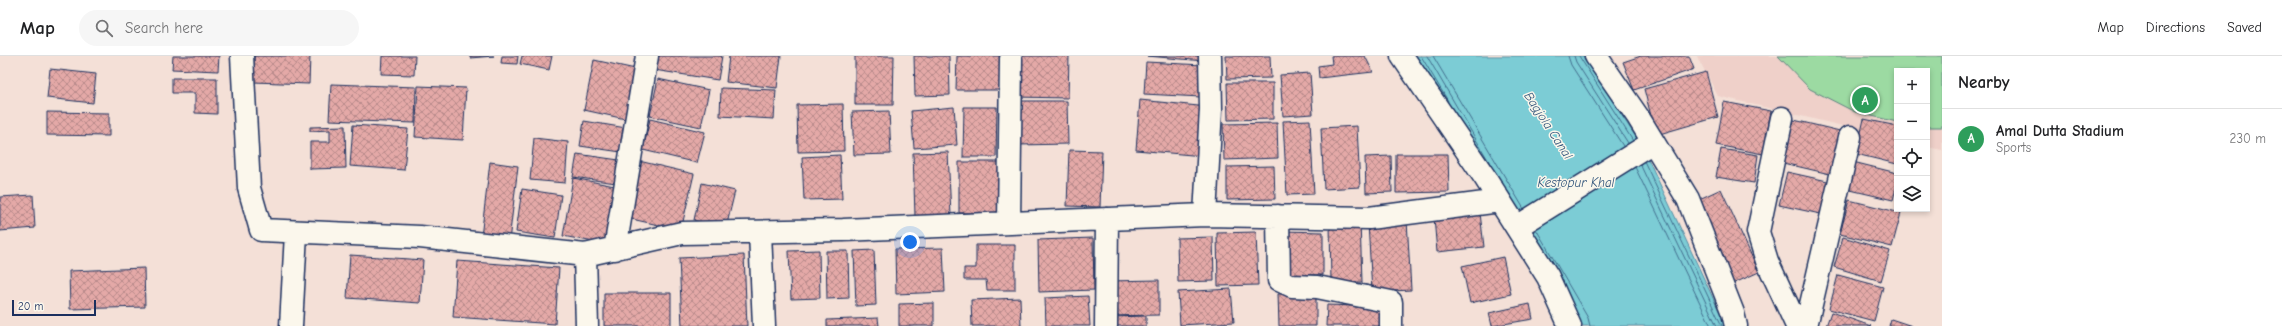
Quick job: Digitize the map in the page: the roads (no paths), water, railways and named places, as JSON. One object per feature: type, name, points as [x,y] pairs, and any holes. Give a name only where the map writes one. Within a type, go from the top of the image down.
[{"type":"street","points":[[242,56],[249,188],[261,230],[296,233],[420,237],[585,255],[682,233],[760,232],[1205,215],[1368,218],[1500,201]]},
{"type":"street","points":[[614,249],[647,56]]},
{"type":"street","points":[[1205,215],[1211,109],[1210,56]]},
{"type":"street","points":[[1402,56],[1517,227],[1548,277],[1570,326]]},
{"type":"street","points":[[1596,56],[1653,142],[1688,199],[1733,313],[1736,326]]},
{"type":"street","points":[[1009,223],[1011,59]]},
{"type":"street","points":[[1782,118],[1758,232],[1767,260],[1797,326]]},
{"type":"street","points":[[1806,326],[1850,136]]},
{"type":"street","points":[[1517,227],[1653,142]]},
{"type":"street","points":[[1278,216],[1279,280],[1292,286],[1317,287],[1391,302],[1391,326]]},
{"type":"street","points":[[1106,326],[1107,219]]},
{"type":"street","points":[[760,232],[764,326]]},
{"type":"street","points":[[291,326],[296,233]]},
{"type":"street","points":[[585,255],[587,326]]},
{"type":"water","name":"Kestopur Khal","points":[[1416,56],[1583,56],[1643,148],[1726,326],[1576,326]]},
{"type":"place","name":"Amal Dutta Stadium","points":[[1865,100]]},
{"type":"water label","name":"Bagjola Canal","points":[[1549,125]]}]
